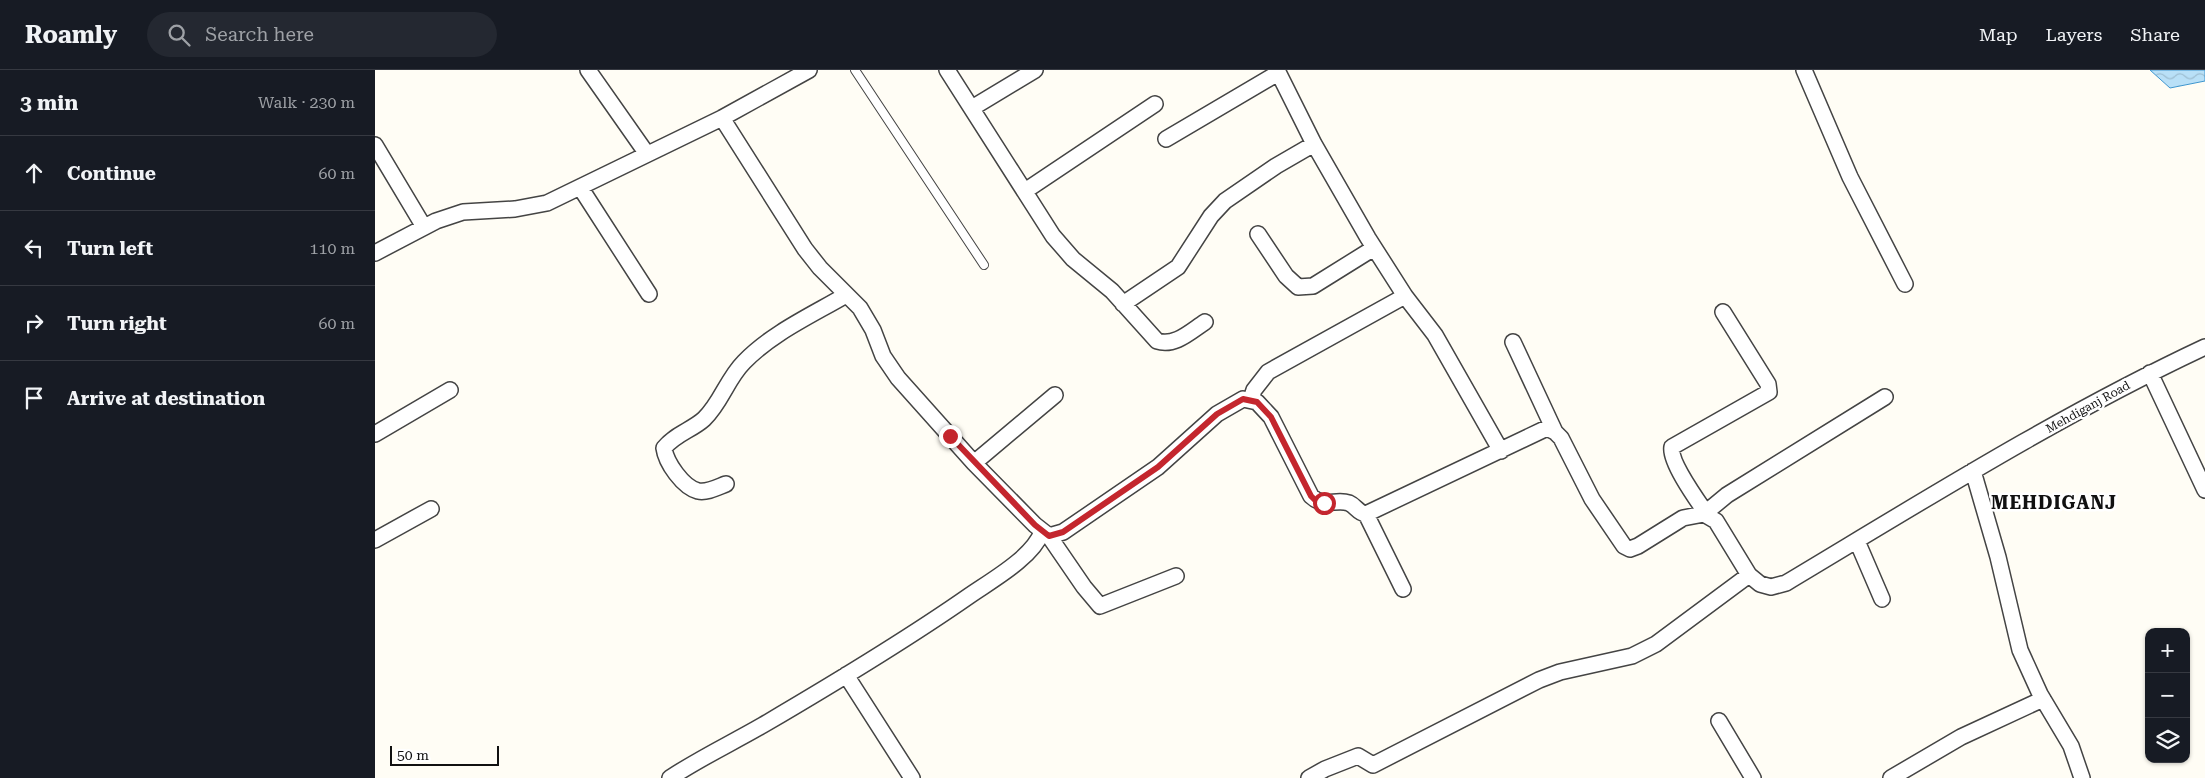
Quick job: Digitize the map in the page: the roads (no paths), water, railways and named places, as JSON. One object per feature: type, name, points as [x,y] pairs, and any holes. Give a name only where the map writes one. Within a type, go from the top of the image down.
[{"type":"street","points":[[588,70],[647,154]]},
{"type":"street","points":[[375,253],[424,227],[463,212],[515,210],[547,203],[722,118],[809,70]]},
{"type":"street","points":[[947,70],[1062,248],[1123,304],[1152,336],[1164,343],[1179,339],[1205,322]]},
{"type":"street","points":[[972,108],[1035,70]]},
{"type":"street","points":[[1803,70],[1850,177],[1905,284]]},
{"type":"street","points":[[1166,139],[1278,71],[1314,144],[1375,248],[1405,296],[1435,335],[1501,451]]},
{"type":"street","points":[[1025,191],[1155,104]]},
{"type":"street","points":[[722,118],[805,249],[820,268],[860,308],[873,330],[883,356],[893,371],[974,463],[1046,534],[1100,606],[1175,576]]},
{"type":"street","points":[[1123,304],[1178,267],[1211,216],[1225,201],[1276,166],[1314,144]]},
{"type":"street","points":[[375,145],[424,227]]},
{"type":"street","points":[[580,187],[649,294]]},
{"type":"street","points":[[1258,234],[1286,276],[1298,288],[1313,286],[1375,248]]},
{"type":"street","points":[[726,484],[705,491],[691,487],[672,467],[664,448],[676,436],[703,420],[711,412],[732,376],[745,361],[777,336],[846,294]]},
{"type":"street","points":[[1251,399],[1253,390],[1268,372],[1405,296]]},
{"type":"street","points":[[1309,778],[1325,769],[1358,756],[1373,765],[1539,680],[1560,672],[1632,656],[1656,644],[1749,575],[1716,521],[1705,513],[1684,479],[1672,454],[1672,447],[1769,392],[1768,384],[1723,312]]},
{"type":"street","points":[[1513,342],[1555,432]]},
{"type":"street","name":"Mehdiganj Road","points":[[1749,575],[1760,584],[1771,587],[1786,583],[1973,471],[2150,373],[2205,347]]},
{"type":"street","points":[[2150,373],[2205,490]]},
{"type":"street","points":[[375,434],[450,390]]},
{"type":"street","points":[[974,463],[1055,395]]},
{"type":"street","points":[[670,778],[846,675],[950,610],[1031,550],[1046,534],[1063,532],[1158,467],[1217,414],[1236,402],[1251,399],[1257,402],[1271,417],[1311,496],[1317,502],[1349,503],[1361,513],[1366,514],[1547,428],[1561,438],[1592,499],[1624,546],[1630,549],[1683,518],[1705,513],[1727,495],[1885,397]]},
{"type":"street","points":[[1973,471],[1999,557],[2020,650],[2043,699],[2071,746],[2082,778]]},
{"type":"street","points":[[375,540],[431,509]]},
{"type":"street","points":[[1366,514],[1403,589]]},
{"type":"street","points":[[1857,541],[1882,599]]},
{"type":"street","points":[[846,675],[912,778]]},
{"type":"street","points":[[1891,778],[1961,737],[2043,699]]},
{"type":"street","points":[[1719,721],[1753,778]]},
{"type":"lane","points":[[855,70],[984,265]]},
{"type":"water","points":[[2150,70],[2205,70],[2205,81],[2170,88]]},
{"type":"district","name":"MEHDIGANJ","points":[[2054,502]]}]
